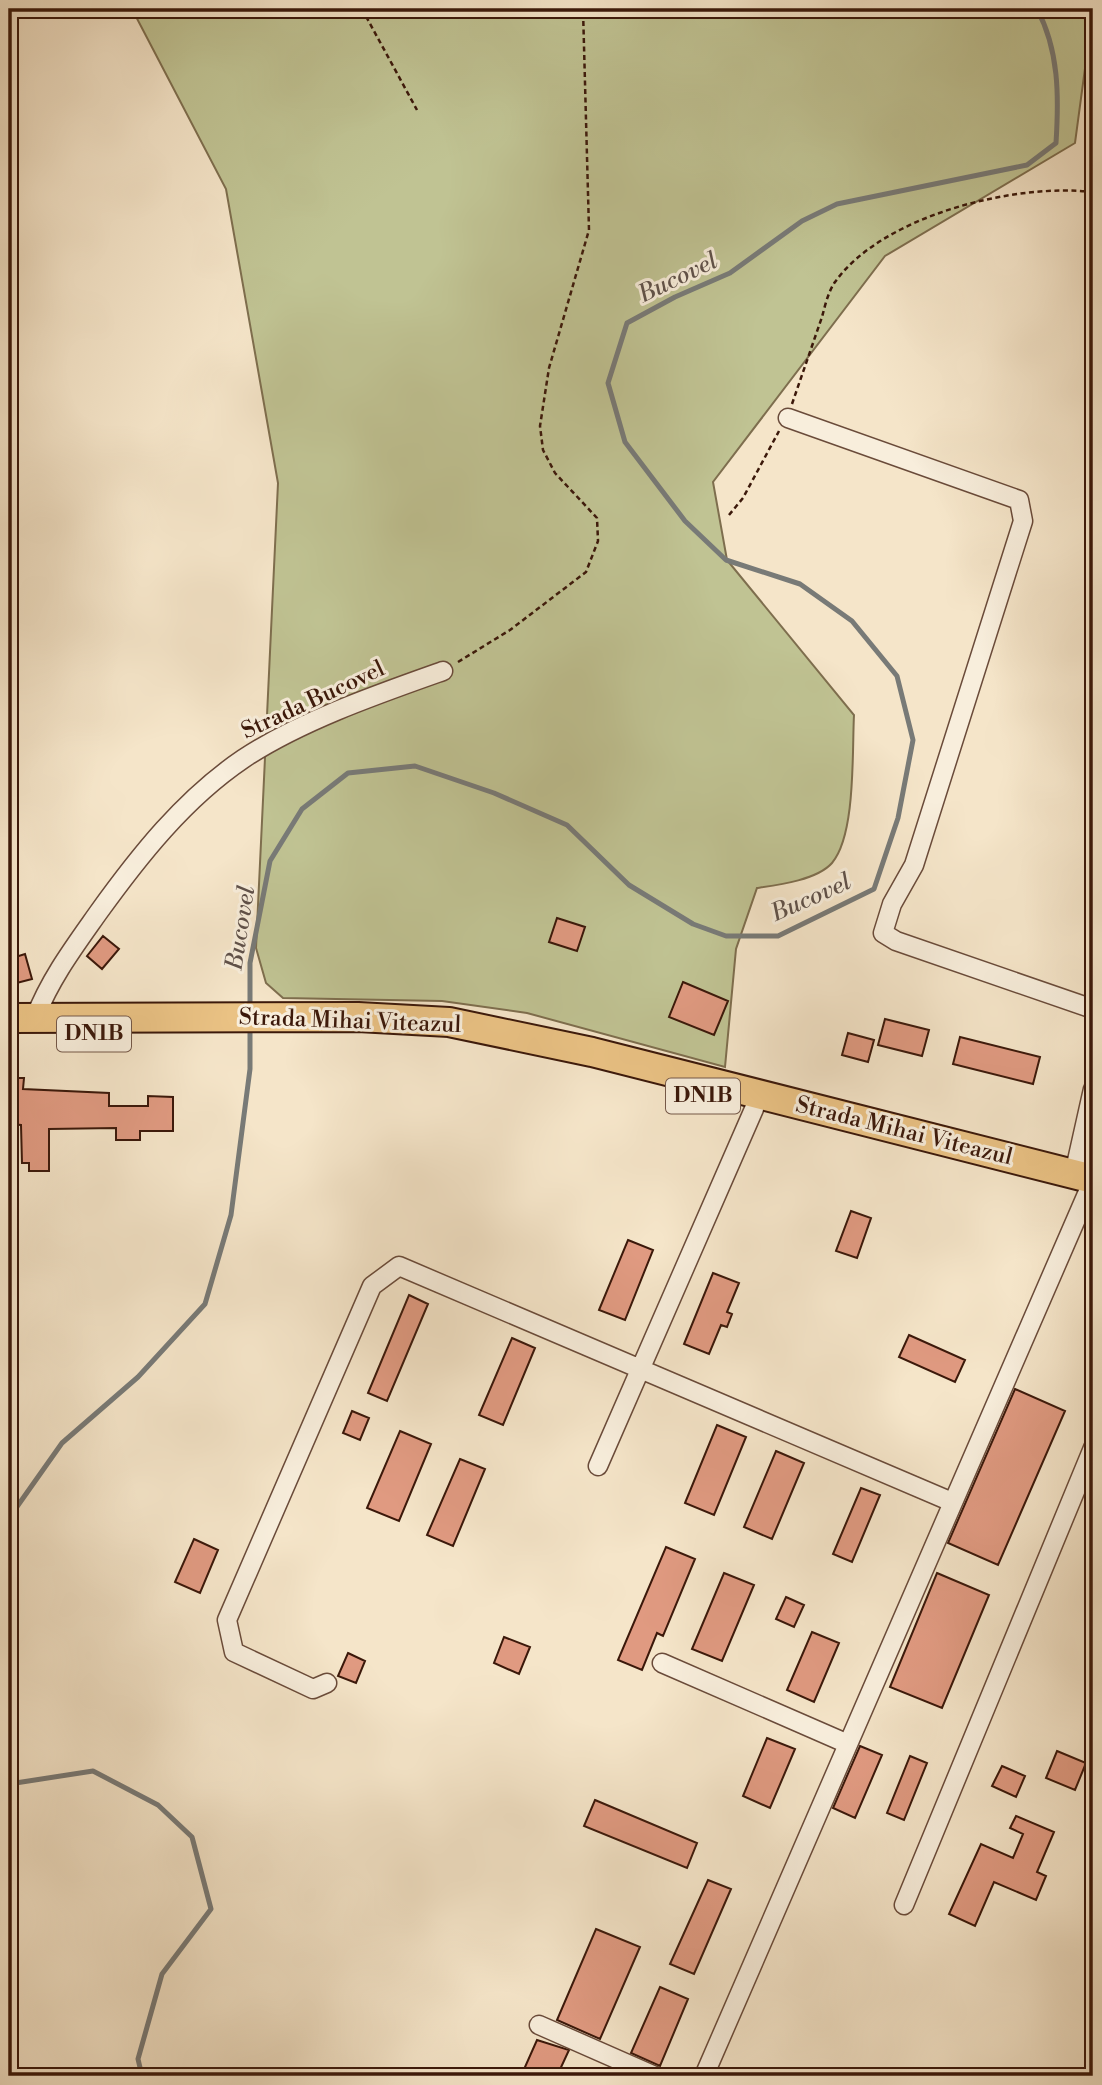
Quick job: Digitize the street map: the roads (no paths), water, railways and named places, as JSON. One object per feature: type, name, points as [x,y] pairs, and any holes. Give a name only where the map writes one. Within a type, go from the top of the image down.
[{"type":"main road","name":"Strada Mihai Viteazul","points":[[22,1018],[179,1024],[306,1025],[410,1018],[492,1029],[1087,1186]]},
{"type":"main road","name":"Strada Mihai Viteazul","points":[[9,1035],[179,1024]]},
{"type":"main road","name":"Strada Mihai Viteazul","points":[[306,1025],[465,1042],[1087,1186]]},
{"type":"street","points":[[788,418],[1019,500],[1023,521],[914,865],[892,904],[883,933],[896,941],[1093,1009]]},
{"type":"street","name":"Strada Bucovel","points":[[22,1018],[47,987],[135,860],[192,800],[244,759],[296,731],[443,671]]},
{"type":"street","points":[[704,2076],[1087,1186],[1093,1089]]},
{"type":"street","points":[[598,1466],[754,1109]]},
{"type":"street","points":[[327,1683],[313,1689],[234,1652],[227,1620],[372,1286],[399,1266],[952,1502]]},
{"type":"street","points":[[904,1905],[1093,1448]]},
{"type":"street","points":[[662,1663],[848,1744]]},
{"type":"street","points":[[540,2025],[655,2076]]},
{"type":"waterway","name":"Bucovel","points":[[250,1008],[250,963],[270,861],[302,809],[348,773],[415,766],[494,793],[567,825],[629,885],[693,924],[726,936],[778,936],[874,889],[898,818],[913,740],[897,676],[852,621],[800,584],[726,560],[685,521],[625,442],[608,383],[627,323],[675,297],[730,273],[802,221],[837,204],[1027,165],[1056,143],[1056,74],[1050,41],[1037,9]]},
{"type":"waterway","name":"Bucovel","points":[[9,1518],[62,1443],[138,1377],[205,1304],[231,1215],[250,1069],[250,1025]]},
{"type":"waterway","name":"Bucovel","points":[[9,1784],[93,1771],[158,1805],[192,1837],[211,1909],[162,1974],[138,2059],[142,2076]]}]
